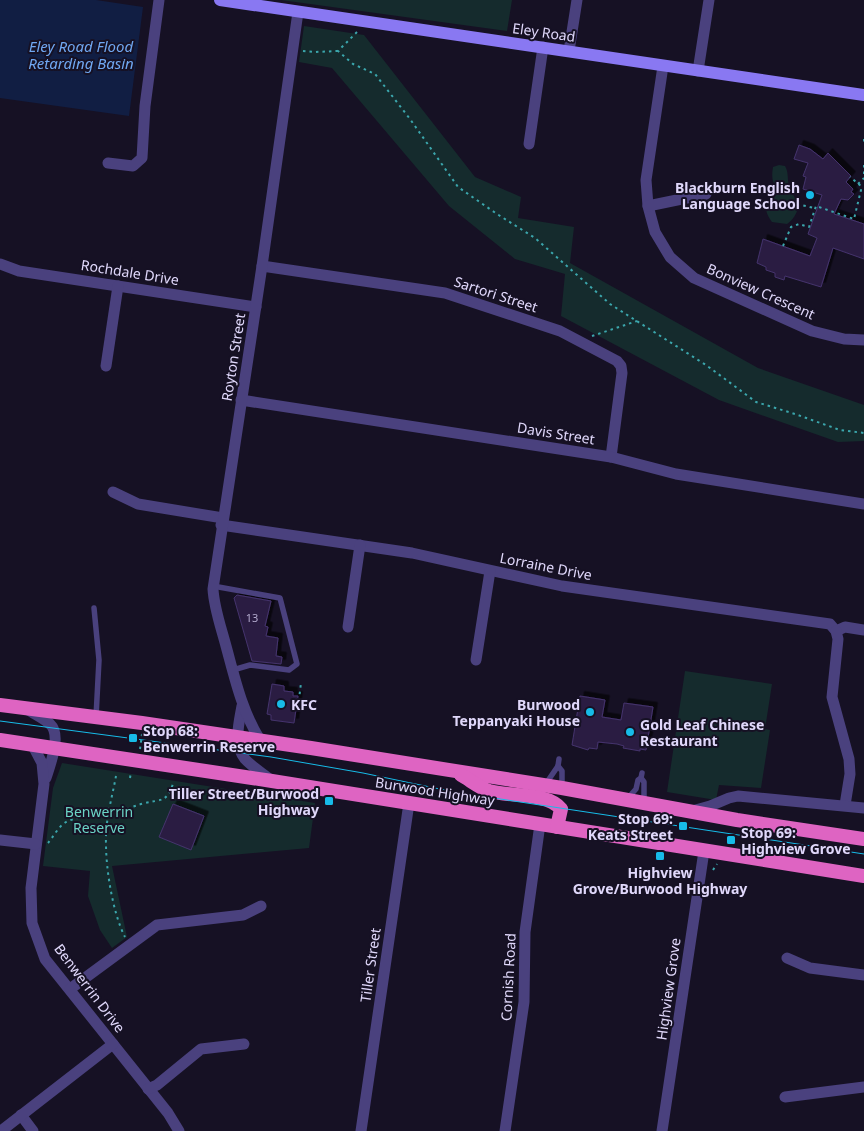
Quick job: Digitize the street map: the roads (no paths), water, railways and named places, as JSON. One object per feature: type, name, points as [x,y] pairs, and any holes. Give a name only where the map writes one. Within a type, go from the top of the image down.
[{"type":"highway","name":"Burwood Highway","points":[[0,705],[260,740],[545,785],[688,811],[864,839]]},
{"type":"highway","name":"Burwood Highway","points":[[0,740],[272,781],[864,876]]},
{"type":"highway","points":[[454,771],[488,790],[555,803],[561,809],[556,827]]},
{"type":"main road","name":"Eley Road","points":[[220,0],[864,95]]},
{"type":"street","points":[[108,163],[134,166],[142,158],[145,106],[159,0]]},
{"type":"street","points":[[569,51],[576,0]]},
{"type":"street","points":[[698,70],[708,0]]},
{"type":"street","name":"Royton Street","points":[[260,740],[251,726],[242,704],[215,606],[213,586],[256,307],[298,12]]},
{"type":"street","points":[[529,144],[543,48]]},
{"type":"street","name":"Bonview Crescent","points":[[663,66],[646,180],[648,206],[655,232],[670,256],[694,278],[812,330],[844,339],[864,340]]},
{"type":"street","points":[[648,206],[706,194]]},
{"type":"street","name":"Rochdale Drive","points":[[0,264],[19,271],[256,307]]},
{"type":"street","name":"Sartori Street","points":[[262,266],[445,293],[560,331],[617,361],[621,366],[622,373],[612,457]]},
{"type":"street","points":[[106,366],[118,286]]},
{"type":"street","name":"Davis Street","points":[[241,400],[612,457],[676,474],[864,504]]},
{"type":"street","name":"Lorraine Drive","points":[[113,492],[138,504],[222,521],[412,553],[562,586],[830,624],[836,631],[844,627],[864,630]]},
{"type":"street","points":[[348,627],[360,545]]},
{"type":"street","points":[[476,660],[490,571]]},
{"type":"street","points":[[836,631],[838,639],[832,697],[849,759],[850,774],[845,805]]},
{"type":"street","name":"Royton Street","points":[[242,704],[237,737],[241,752],[245,760],[272,781]]},
{"type":"street","name":"Benwerrin Drive","points":[[26,708],[53,728],[55,735],[54,748],[44,784],[31,888],[32,923],[45,959],[179,1131]]},
{"type":"street","name":"Benwerrin Drive","points":[[32,744],[42,762],[44,784]]},
{"type":"street","name":"Burwood Highway","points":[[688,811],[714,805],[735,796],[864,808]]},
{"type":"street","name":"Tiller Street","points":[[361,1131],[409,803]]},
{"type":"street","name":"Cornish Road","points":[[505,1131],[524,1002],[525,932],[540,824]]},
{"type":"street","points":[[0,840],[36,844]]},
{"type":"street","name":"Highview Grove","points":[[662,1131],[704,851]]},
{"type":"street","points":[[70,989],[157,925],[243,915],[261,906]]},
{"type":"street","points":[[787,958],[810,968],[864,975]]},
{"type":"street","points":[[1,1129],[113,1044]]},
{"type":"street","points":[[148,1089],[156,1086],[201,1049],[244,1044]]},
{"type":"street","points":[[784,1097],[864,1087]]},
{"type":"street","points":[[21,1115],[33,1131]]},
{"type":"lane","points":[[213,586],[280,598],[297,664],[289,670],[250,665],[233,670]]},
{"type":"lane","points":[[94,608],[99,660],[96,717]]},
{"type":"lane","points":[[545,785],[558,766],[559,759]]},
{"type":"lane","points":[[558,766],[562,770],[562,788]]},
{"type":"lane","points":[[627,800],[636,789],[638,780],[642,775],[644,803]]},
{"type":"water","name":"Eley Road Flood Retarding Basin","points":[[0,0],[96,0],[143,7],[129,116],[0,98]]},
{"type":"tram line","points":[[0,721],[271,757],[363,773],[454,792],[864,854]]},
{"type":"place","name":"Blackburn English Language School","points":[[810,195]]},
{"type":"place","name":"KFC","points":[[281,704]]},
{"type":"place","name":"Burwood Teppanyaki House","points":[[590,712]]},
{"type":"place","name":"Gold Leaf Chinese Restaurant","points":[[630,732]]},
{"type":"place","name":"Stop 68: Benwerrin Reserve","points":[[133,738]]},
{"type":"place","name":"Tiller Street/Burwood Highway","points":[[329,801]]},
{"type":"place","name":"Stop 69: Keats Street","points":[[683,826]]},
{"type":"place","name":"Stop 69: Highview Grove","points":[[731,840]]},
{"type":"place","name":"Highview Grove/Burwood Highway","points":[[660,856]]},
{"type":"park label","name":"Benwerrin Reserve","points":[[99,820]]}]
